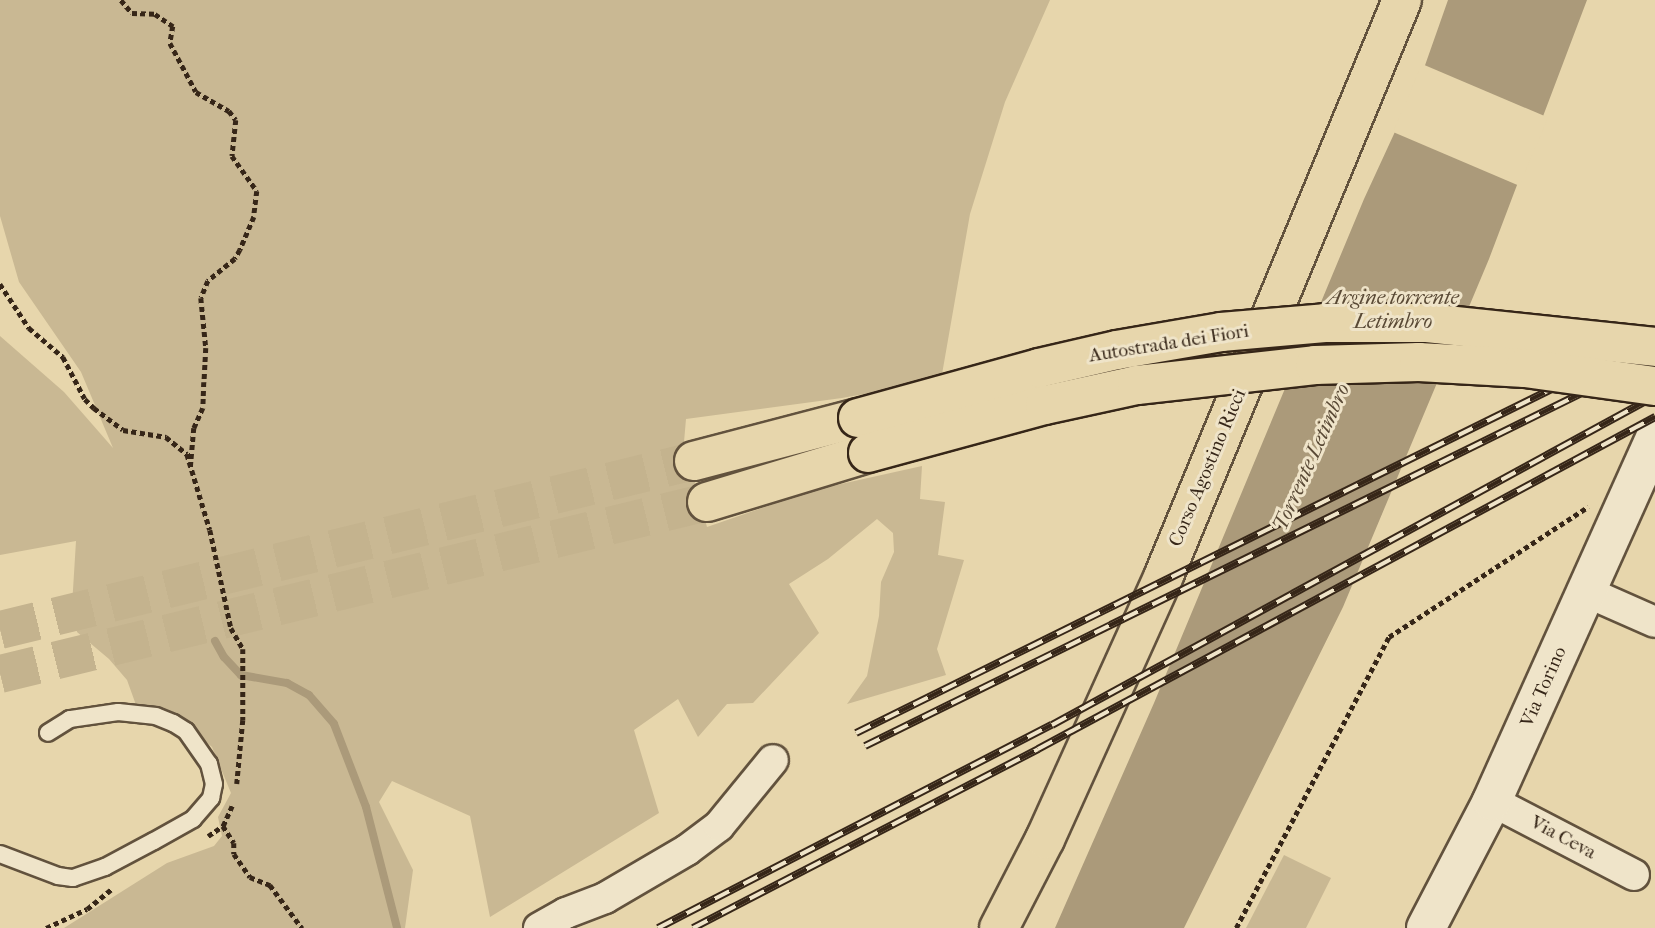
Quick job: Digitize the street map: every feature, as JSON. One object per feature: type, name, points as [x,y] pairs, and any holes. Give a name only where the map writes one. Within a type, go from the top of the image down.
[{"type":"main road","name":"Corso Agostino Ricci","points":[[999,928],[1045,839],[1164,575],[1402,0]]},
{"type":"main road","name":"Autostrada dei Fiori","points":[[707,502],[863,436],[1039,368],[1221,332],[1325,323],[1427,323],[1655,347]]},
{"type":"main road","name":"Autostrada dei Fiori","points":[[694,461],[1045,405],[1137,385],[1302,366],[1419,362],[1525,368],[1655,386]]},
{"type":"street","name":"Via Torino","points":[[1426,928],[1492,801],[1654,440]]},
{"type":"street","points":[[1587,592],[1655,622]]},
{"type":"street","points":[[539,928],[566,913],[606,898],[687,850],[719,826],[773,760]]},
{"type":"street","name":"Via Ceva","points":[[1492,801],[1634,875]]},
{"type":"lane","points":[[0,854],[58,877],[73,878],[106,867],[193,819],[211,798],[214,784],[209,764],[186,732],[156,716],[118,712],[70,719],[48,733]]},
{"type":"path","points":[[121,0],[132,13],[155,14],[173,26],[170,43],[196,92],[229,111],[236,120],[232,156],[257,191],[254,217],[240,250],[235,259],[208,281],[201,298],[206,348],[203,408],[194,428],[192,474]]},
{"type":"path","points":[[0,285],[23,321],[62,357],[85,399],[94,408],[123,430],[166,437],[187,454],[210,530],[231,628],[243,649],[243,720],[236,788]]},
{"type":"path","points":[[1236,928],[1390,637],[1594,503]]},
{"type":"path","points":[[234,797],[223,825],[234,843],[234,854],[250,877],[270,885],[302,928]]},
{"type":"shaded area","points":[[0,0],[1050,0],[1005,102],[970,214],[941,380],[842,398],[686,419],[684,442],[707,527],[814,490],[922,466],[920,499],[945,502],[938,555],[964,560],[937,649],[946,675],[847,704],[867,676],[879,616],[881,582],[894,552],[893,533],[877,519],[828,559],[789,584],[819,633],[753,703],[727,704],[698,737],[678,699],[634,730],[659,813],[490,917],[470,816],[392,781],[379,802],[413,870],[405,928],[64,928],[167,863],[214,846],[222,836],[218,817],[231,793],[212,747],[171,712],[136,705],[127,680],[109,659],[77,632],[72,606],[76,541],[0,555],[0,336],[64,392],[113,448],[81,372],[19,282],[0,216]]},
{"type":"shaded area","points":[[1284,855],[1331,878],[1306,928],[1246,928]]},
{"type":"water","name":"Argine torrente Letimbro","points":[[1448,0],[1587,0],[1489,259],[1343,607],[1184,928],[1055,928],[1154,703],[1364,199],[1423,71]]},
{"type":"pier","points":[[1422,64],[1548,118],[1519,186],[1393,132]]},
{"type":"waterway","points":[[215,641],[224,657],[241,675],[287,683],[309,695],[334,724],[366,807],[397,928]]},
{"type":"tunnel","points":[[0,630],[694,461]]},
{"type":"tunnel","points":[[0,674],[707,502]]},
{"type":"railway","points":[[856,733],[1655,338]]},
{"type":"railway","points":[[865,746],[1655,357]]},
{"type":"railway","points":[[658,928],[1052,725],[1655,396]]},
{"type":"railway","points":[[693,928],[1038,749],[1655,417]]},
{"type":"water label","name":"Torrente Letimbro","points":[[1311,457]]}]
